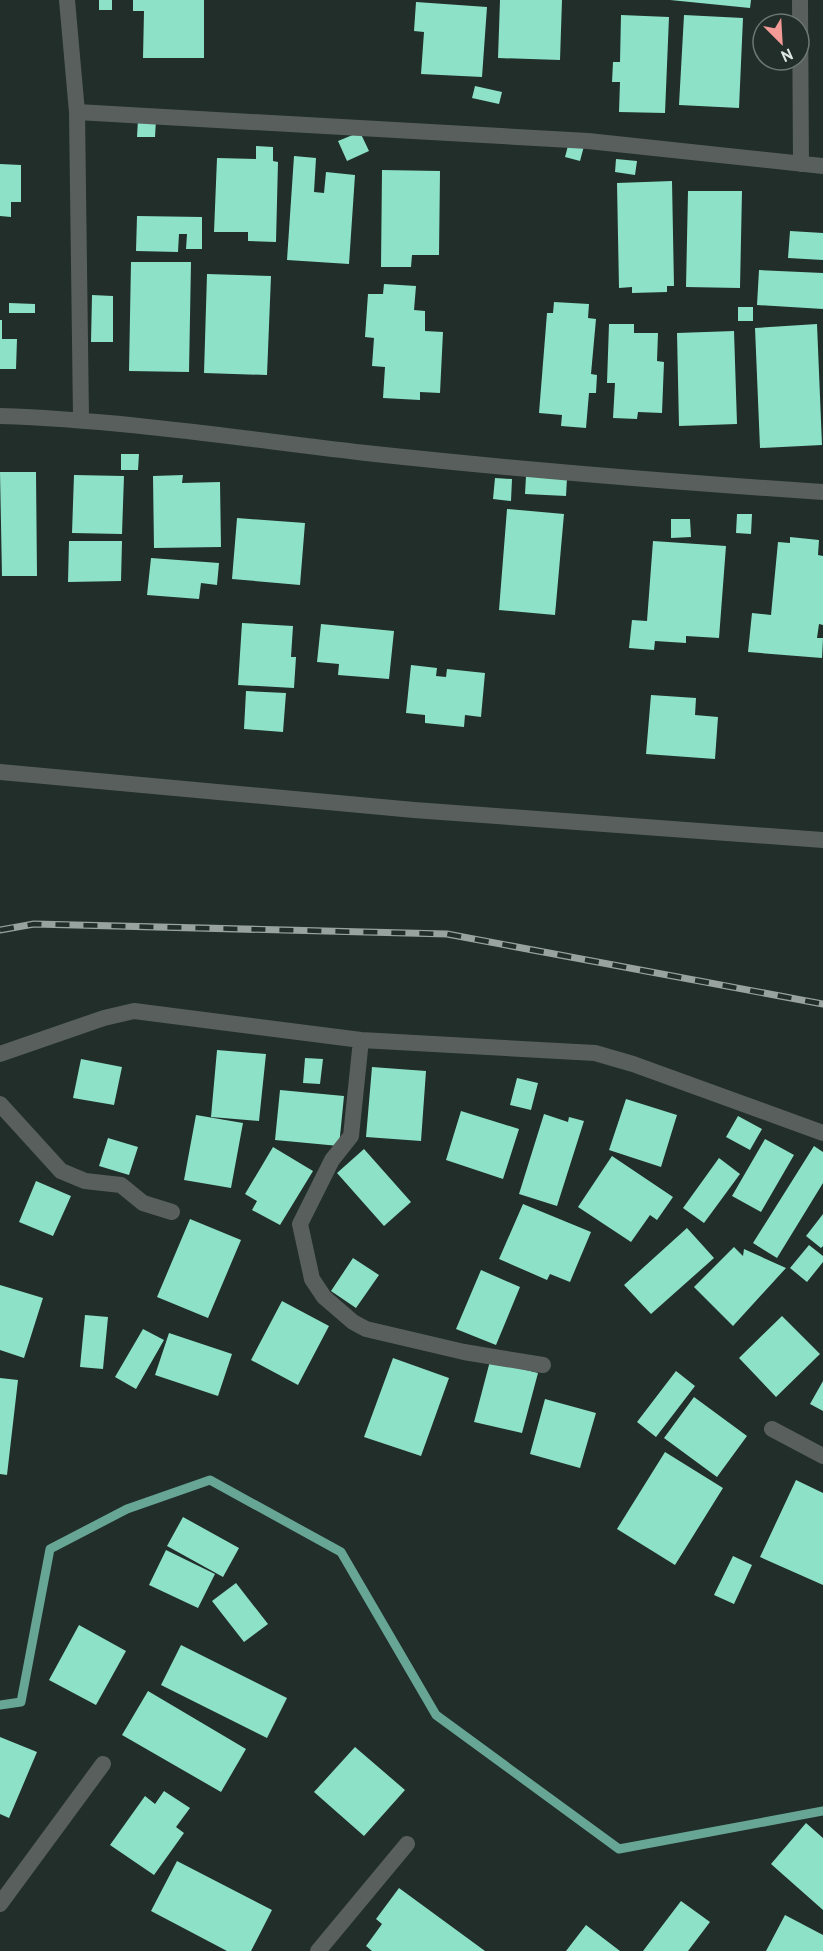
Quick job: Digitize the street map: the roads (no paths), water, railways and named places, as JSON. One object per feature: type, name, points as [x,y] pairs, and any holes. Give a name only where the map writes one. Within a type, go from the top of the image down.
[{"type":"street","points":[[67,0],[76,112],[81,418]]},
{"type":"street","points":[[801,0],[801,164]]},
{"type":"street","points":[[76,112],[588,141],[823,166]]},
{"type":"street","points":[[0,416],[81,418],[373,454],[597,477],[823,492]]},
{"type":"street","points":[[0,772],[414,810],[823,840]]},
{"type":"street","points":[[0,1054],[104,1018],[134,1011],[361,1040],[595,1053],[633,1064],[823,1133]]},
{"type":"street","points":[[361,1040],[351,1136],[332,1160],[300,1224],[312,1279],[324,1297],[353,1322],[366,1329],[480,1355],[543,1365]]},
{"type":"street","points":[[0,1104],[61,1170],[85,1181],[122,1185],[143,1203],[172,1212]]},
{"type":"street","points":[[772,1430],[823,1456]]},
{"type":"street","points":[[0,1904],[103,1764]]},
{"type":"street","points":[[318,1951],[407,1844]]},
{"type":"waterway","points":[[0,1705],[21,1702],[50,1549],[127,1509],[210,1480],[341,1552],[436,1715],[619,1849],[823,1811]]},
{"type":"railway","points":[[0,930],[34,924],[447,934],[823,1004]]}]
